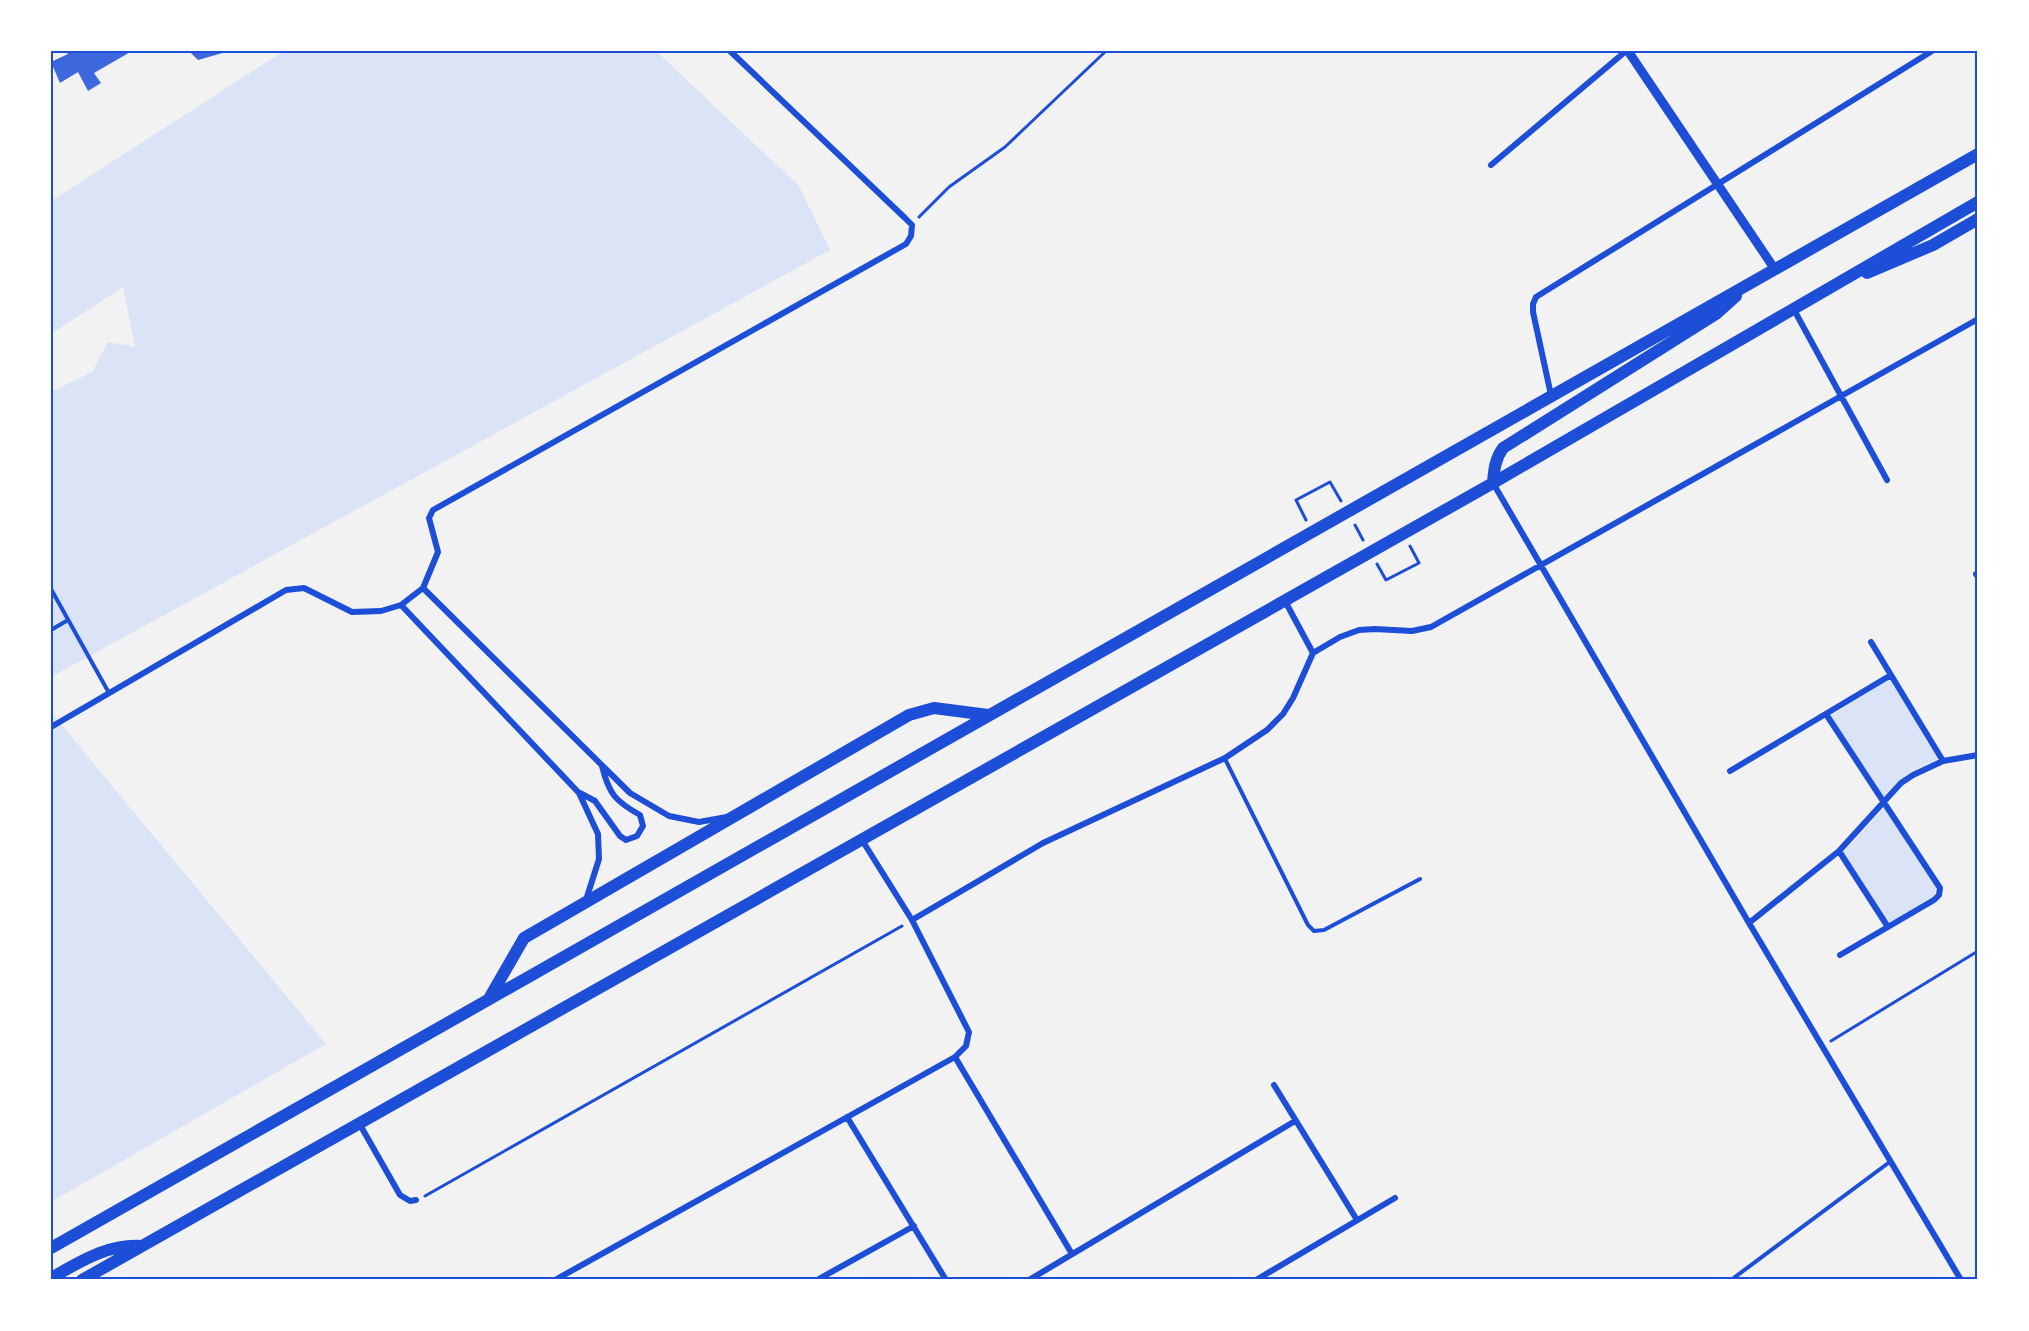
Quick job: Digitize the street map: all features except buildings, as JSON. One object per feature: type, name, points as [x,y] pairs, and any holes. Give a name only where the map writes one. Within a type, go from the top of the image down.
[{"type":"highway","points":[[51,1248],[1773,268],[1978,154]]},
{"type":"highway","points":[[82,1280],[1493,483],[1978,202]]},
{"type":"highway","points":[[1814,296],[1933,245],[1978,219]]},
{"type":"highway","points":[[1493,483],[1497,455],[1503,448],[1716,314],[1758,278]]},
{"type":"highway","points":[[490,998],[524,938],[909,715],[934,708],[988,715]]},
{"type":"highway","points":[[51,1278],[99,1252],[128,1245],[143,1246]]},
{"type":"street","points":[[51,727],[286,590],[304,588],[352,612],[381,611],[401,605],[423,588],[438,552],[429,519],[433,510],[906,244],[911,236],[912,225],[730,51]]},
{"type":"street","points":[[1491,165],[1627,51],[1773,268]]},
{"type":"street","points":[[1551,395],[1533,312],[1534,301],[1543,293],[1932,51]]},
{"type":"street","points":[[1793,308],[1887,480]]},
{"type":"street","points":[[912,920],[1043,843],[1224,758],[1267,730],[1283,714],[1293,698],[1314,653],[1340,637],[1359,630],[1412,631],[1431,627],[1978,319]]},
{"type":"street","points":[[1493,483],[1749,923],[1961,1280]]},
{"type":"street","points":[[423,588],[630,793],[669,816],[699,822],[736,815]]},
{"type":"street","points":[[1285,600],[1314,653]]},
{"type":"street","points":[[401,605],[579,793],[598,834],[599,859],[584,903]]},
{"type":"street","points":[[1871,642],[1943,761]]},
{"type":"street","points":[[1730,771],[1891,675]]},
{"type":"street","points":[[1826,714],[1938,883],[1940,892],[1934,900],[1840,955]]},
{"type":"street","points":[[1749,923],[1839,851],[1901,783],[1943,761],[1978,755]]},
{"type":"street","points":[[579,793],[595,801],[620,836],[626,840],[637,836],[643,826],[640,815],[617,800],[607,786],[601,764]]},
{"type":"street","points":[[555,1280],[955,1057],[968,1040],[969,1032],[912,920],[862,840]]},
{"type":"street","points":[[1839,851],[1888,927]]},
{"type":"street","points":[[955,1057],[1072,1254]]},
{"type":"street","points":[[1274,1085],[1357,1220]]},
{"type":"street","points":[[848,1117],[946,1280]]},
{"type":"street","points":[[1029,1280],[1295,1121]]},
{"type":"street","points":[[359,1123],[400,1195],[410,1201],[416,1200]]},
{"type":"street","points":[[1256,1280],[1395,1197]]},
{"type":"street","points":[[818,1280],[914,1226]]},
{"type":"lane","points":[[51,589],[109,693]]},
{"type":"lane","points":[[51,630],[69,620]]},
{"type":"lane","points":[[1224,758],[1308,925],[1314,931],[1324,930],[1420,879]]},
{"type":"lane","points":[[1731,1280],[1891,1161]]},
{"type":"path","points":[[912,225],[949,187],[1005,147],[1106,51]]},
{"type":"path","points":[[1312,531],[1296,500],[1330,482],[1341,501]]},
{"type":"path","points":[[1352,521],[1364,541]]},
{"type":"path","points":[[1374,561],[1386,580],[1419,562],[1403,534]]},
{"type":"path","points":[[416,1200],[912,920]]},
{"type":"path","points":[[1823,1047],[1978,951]]},
{"type":"shaded area","points":[[284,51],[656,51],[799,186],[830,250],[51,677],[51,392],[92,372],[108,342],[135,347],[123,287],[51,334],[51,201]]},
{"type":"shaded area","points":[[1890,679],[1938,760],[1908,774],[1884,798],[1830,716]]},
{"type":"shaded area","points":[[51,712],[326,1044],[51,1202]]},
{"type":"shaded area","points":[[1884,808],[1937,886],[1933,899],[1890,924],[1843,852]]}]
